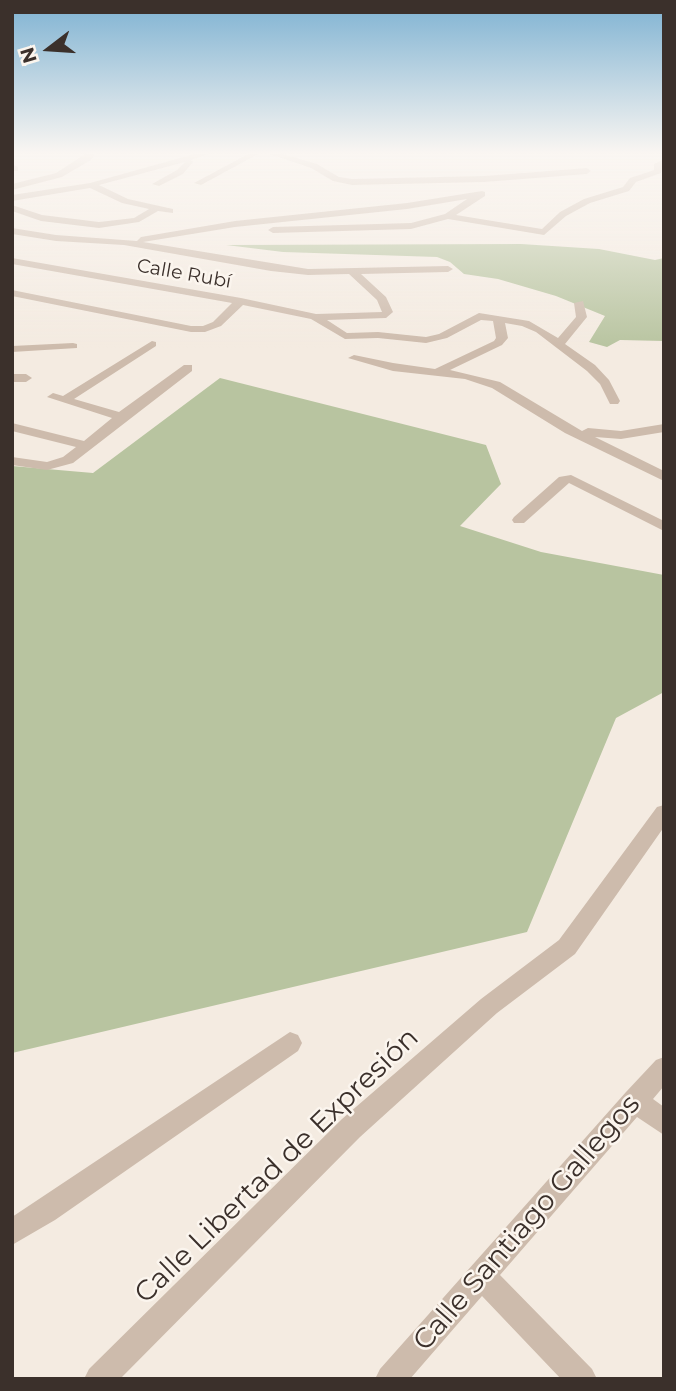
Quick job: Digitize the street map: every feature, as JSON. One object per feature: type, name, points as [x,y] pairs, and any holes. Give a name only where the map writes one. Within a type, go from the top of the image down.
[{"type":"street","points":[[41,218],[99,225],[142,218]]},
{"type":"street","points":[[150,239],[234,224],[292,218]]},
{"type":"street","points":[[124,242],[273,230],[411,226],[441,218]]},
{"type":"street","points":[[459,218],[544,232],[559,218]]},
{"type":"street","points":[[12,231],[124,242],[308,272],[447,269]]},
{"type":"street","name":"Calle Rubí","points":[[12,261],[300,312],[315,317],[345,336],[378,335],[426,340],[443,336],[479,316],[498,318]]},
{"type":"street","points":[[315,317],[386,315],[388,312],[382,299],[352,271]]},
{"type":"street","points":[[12,293],[191,329],[205,329],[217,324],[241,301]]},
{"type":"street","points":[[559,344],[582,317],[579,303]]},
{"type":"street","points":[[437,372],[498,343],[502,338],[498,318],[525,323],[559,344],[592,368],[605,383],[614,401]]},
{"type":"street","points":[[121,417],[59,398],[152,344]]},
{"type":"street","points":[[12,349],[73,346]]},
{"type":"street","points":[[354,358],[466,376],[496,385],[570,430],[631,458],[664,477]]},
{"type":"street","points":[[12,461],[47,466],[58,464],[188,368]]},
{"type":"street","points":[[12,378],[26,378]]},
{"type":"street","points":[[12,427],[85,445]]},
{"type":"street","points":[[570,430],[621,435],[664,428]]},
{"type":"street","points":[[519,520],[564,480],[571,479],[664,527]]},
{"type":"street","name":"Calle Libertad de Expresión","points":[[99,1379],[351,1128],[489,1006],[566,947],[664,812]]},
{"type":"street","points":[[12,1231],[46,1211],[290,1043]]},
{"type":"street","name":"Calle Santiago Gallegos","points":[[390,1379],[664,1068]]},
{"type":"street","points":[[635,1100],[664,1124]]},
{"type":"street","points":[[481,1275],[582,1379]]},
{"type":"green space","points":[[521,244],[599,249],[655,260],[664,258],[664,341],[620,340],[607,347],[589,342],[605,316],[556,296],[498,279],[464,274],[450,262],[437,257],[283,252],[226,245]]},
{"type":"green space","points":[[220,378],[486,445],[501,484],[460,526],[541,552],[664,575],[664,692],[616,718],[527,932],[12,1053],[12,466],[93,473]]}]
